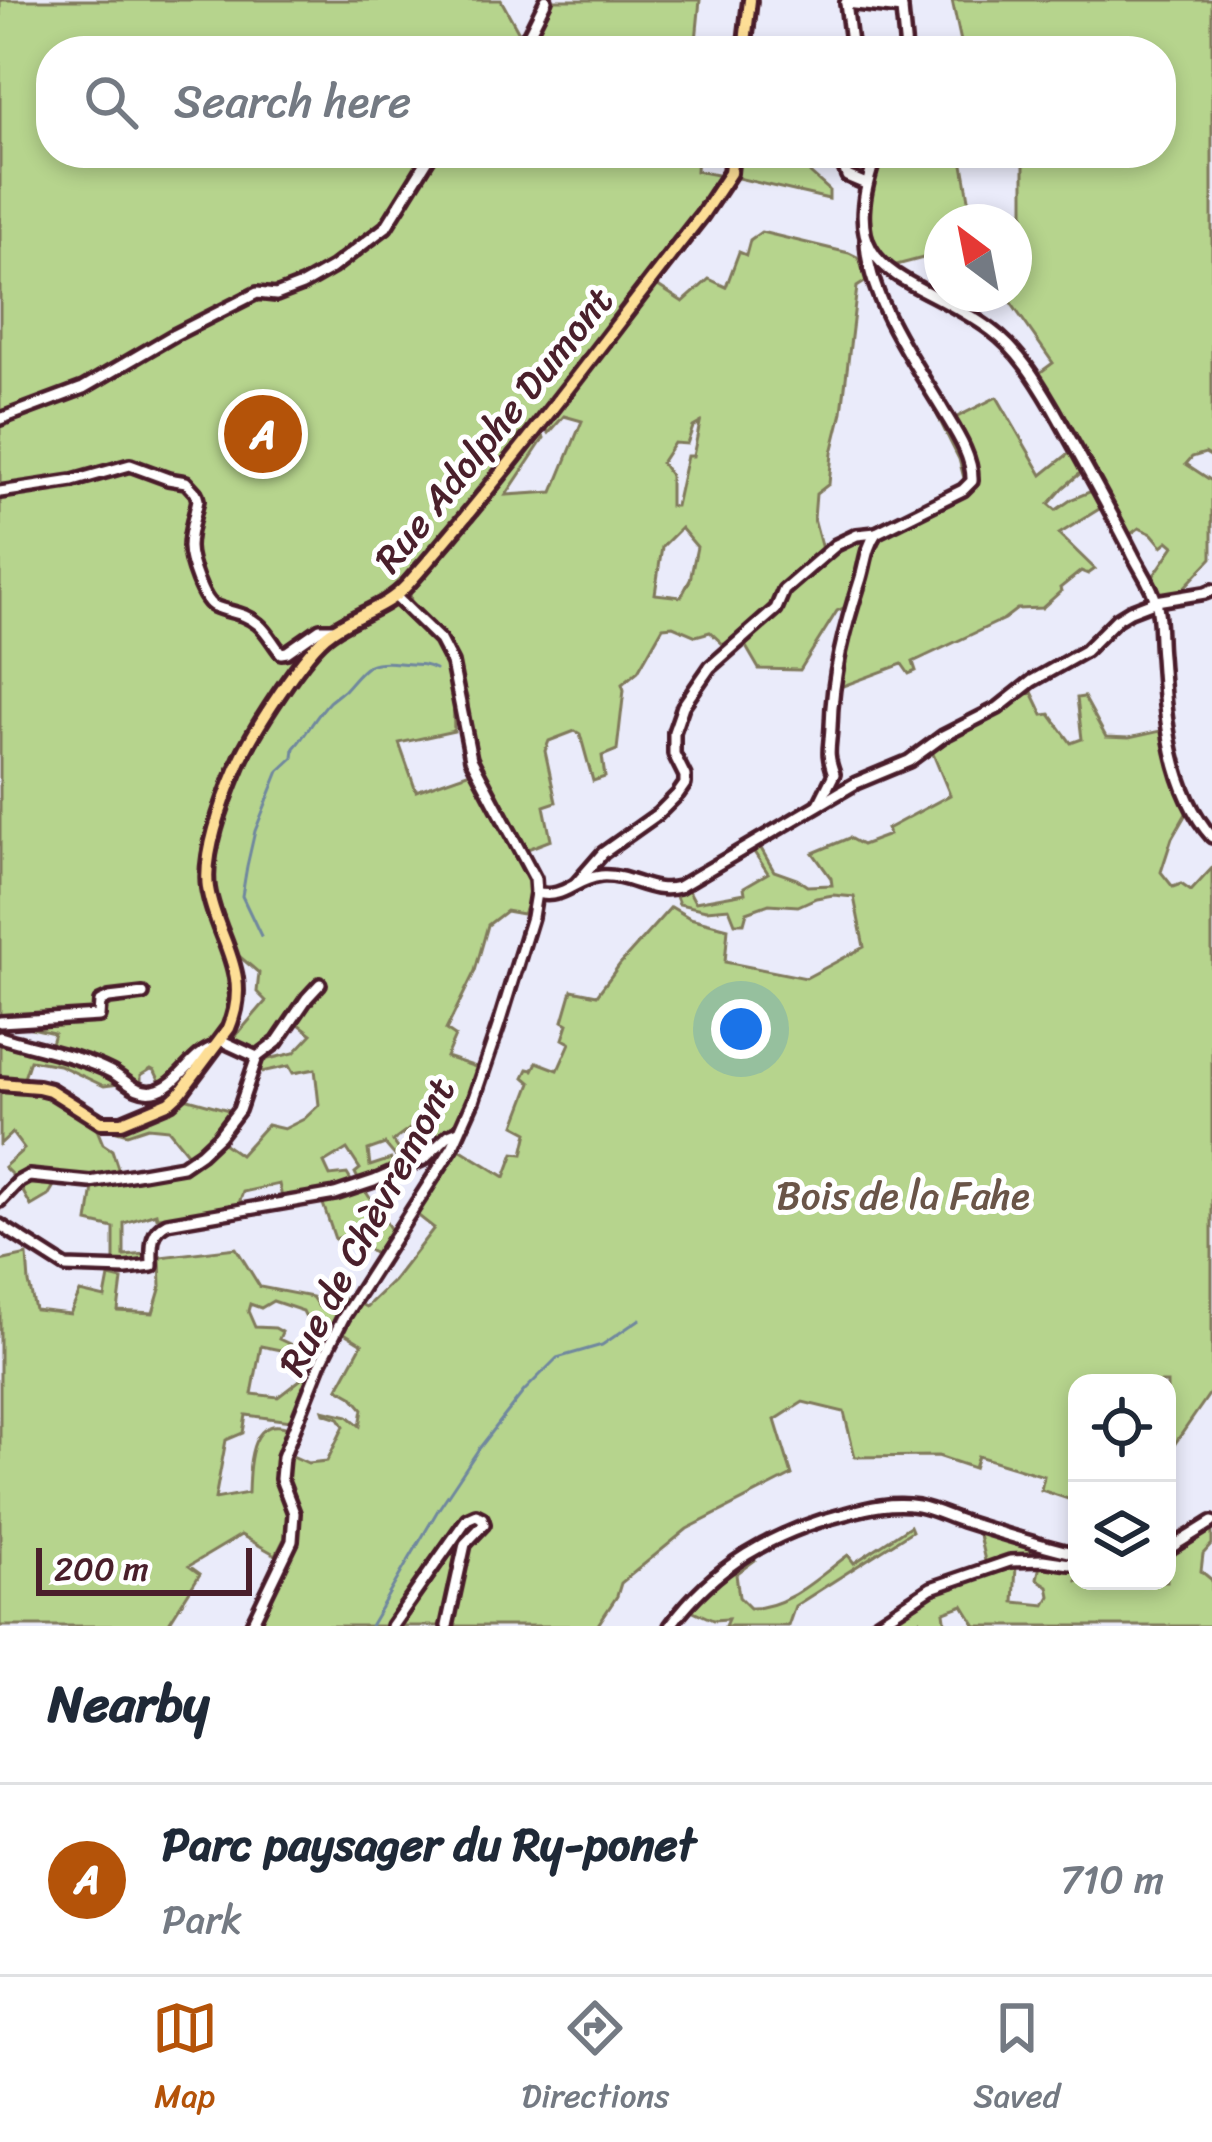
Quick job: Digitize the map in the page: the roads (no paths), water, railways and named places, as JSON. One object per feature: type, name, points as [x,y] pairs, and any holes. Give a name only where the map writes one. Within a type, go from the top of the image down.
[{"type":"main road","points":[[746,36],[750,0]]},
{"type":"main road","name":"Rue Adolphe Dumont","points":[[0,1084],[50,1090],[100,1122],[122,1122],[170,1102],[218,1043],[235,1016],[237,986],[234,959],[207,885],[215,832],[232,778],[249,744],[308,654],[334,629],[396,597],[476,506],[703,215],[730,168]]},
{"type":"street","points":[[527,36],[546,0]]},
{"type":"street","points":[[850,36],[844,2],[902,5],[905,36]]},
{"type":"street","points":[[0,419],[83,388],[257,293],[276,295],[332,268],[386,227],[423,168]]},
{"type":"street","points":[[844,168],[847,176],[866,184]]},
{"type":"street","points":[[576,884],[603,854],[658,814],[685,784],[674,754],[674,732],[683,706],[710,667],[776,609],[784,590],[836,545],[876,533],[963,490],[972,481],[972,468],[953,428],[894,327],[867,262],[862,214],[872,168]]},
{"type":"street","points":[[866,241],[884,268],[991,330],[1021,357],[1156,601],[1165,705],[1180,781],[1191,810],[1212,837]]},
{"type":"street","points":[[872,276],[884,268]]},
{"type":"street","points":[[0,492],[73,481],[130,465],[187,482],[198,500],[190,556],[206,601],[250,618],[281,653],[320,629],[334,629]]},
{"type":"street","points":[[817,808],[834,774],[827,755],[832,688],[866,548],[876,533]]},
{"type":"street","points":[[396,597],[447,650],[471,759],[530,867],[536,893],[555,896],[598,876],[620,876],[662,891],[679,887],[856,783],[909,761],[998,708],[1032,681],[1085,651],[1130,611],[1156,601],[1210,592]]},
{"type":"street","points":[[834,774],[856,783]]},
{"type":"street","name":"Rue de Chèvremont","points":[[251,1626],[292,1541],[294,1513],[280,1469],[320,1364],[353,1300],[427,1190],[460,1131],[499,1024],[536,893]]},
{"type":"street","points":[[0,1201],[28,1176],[75,1182],[182,1166],[230,1123],[239,1110],[256,1057],[277,1042],[320,984]]},
{"type":"street","points":[[0,1022],[99,1016],[100,1001],[143,994]]},
{"type":"street","points":[[0,1037],[109,1071],[140,1091],[167,1086],[202,1050],[218,1043],[256,1057]]},
{"type":"street","points":[[0,1225],[66,1267],[126,1270],[152,1266],[153,1235],[167,1223],[335,1194],[424,1159],[460,1131]]},
{"type":"street","points":[[670,1626],[688,1601],[725,1569],[778,1536],[877,1505],[919,1506],[1068,1554]]},
{"type":"street","points":[[392,1626],[467,1519],[476,1515],[484,1524],[465,1544],[447,1626]]},
{"type":"street","points":[[1176,1544],[1212,1522]]},
{"type":"street","points":[[873,1626],[931,1588],[1010,1561],[1068,1564]]},
{"type":"waterway","points":[[261,936],[242,896],[255,831],[279,771],[293,758],[294,748],[324,707],[367,667],[388,662],[435,669]]},
{"type":"waterway","points":[[370,1626],[438,1510],[524,1391],[557,1358],[602,1345],[640,1319]]},
{"type":"place","name":"Parc paysager du Ry-ponet","points":[[263,434]]},
{"type":"park label","name":"Bois de la Fahe","points":[[903,1195]]}]
